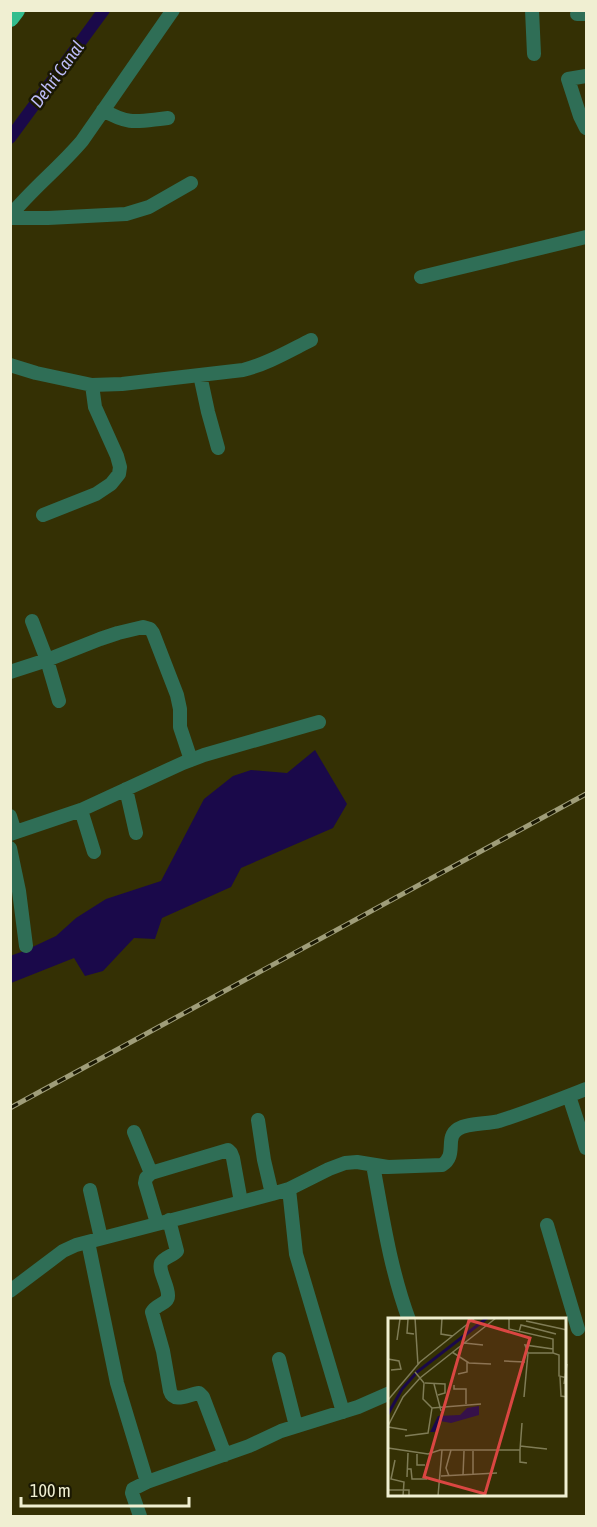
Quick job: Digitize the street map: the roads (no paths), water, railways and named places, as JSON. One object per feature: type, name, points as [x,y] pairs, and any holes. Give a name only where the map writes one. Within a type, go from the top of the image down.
[{"type":"highway","points":[[10,18],[16,10]]},
{"type":"street","points":[[10,217],[82,141],[173,10]]},
{"type":"street","points":[[532,10],[534,54]]},
{"type":"street","points":[[586,76],[568,79],[586,128]]},
{"type":"street","points":[[103,110],[118,119],[131,122],[168,118]]},
{"type":"street","points":[[10,217],[48,218],[126,214],[149,207],[191,183]]},
{"type":"street","points":[[421,276],[586,237]]},
{"type":"street","points":[[10,365],[92,385],[122,384],[256,367],[311,340]]},
{"type":"street","points":[[200,375],[218,448]]},
{"type":"street","points":[[43,514],[96,494],[111,484],[119,474],[117,456],[95,407],[92,385]]},
{"type":"street","points":[[32,621],[59,701]]},
{"type":"street","points":[[10,672],[118,633],[143,627],[150,629],[177,694],[180,727],[191,760]]},
{"type":"street","points":[[10,816],[13,833],[81,810],[191,760],[319,722]]},
{"type":"street","points":[[126,789],[136,833]]},
{"type":"street","points":[[81,810],[94,852]]},
{"type":"street","points":[[10,848],[19,891],[26,946]]},
{"type":"street","points":[[10,1291],[63,1251],[76,1245],[289,1189],[329,1168],[345,1163],[357,1162],[388,1167],[442,1164],[450,1158],[452,1136],[455,1130],[462,1126],[492,1123],[586,1089]]},
{"type":"street","points":[[568,1096],[586,1148]]},
{"type":"street","points":[[258,1120],[272,1194]]},
{"type":"street","points":[[134,1132],[151,1173]]},
{"type":"street","points":[[225,1455],[202,1396],[194,1394],[174,1398],[172,1396],[152,1312],[168,1299],[161,1267],[165,1258],[174,1255],[177,1251],[145,1183],[146,1178],[151,1173],[228,1150],[233,1158],[242,1202]]},
{"type":"street","points":[[373,1165],[390,1261],[408,1318]]},
{"type":"street","points":[[289,1189],[296,1254],[343,1412]]},
{"type":"street","points":[[90,1190],[94,1240],[117,1383],[147,1482]]},
{"type":"street","points":[[547,1225],[577,1329]]},
{"type":"street","points":[[279,1359],[296,1426]]},
{"type":"street","points":[[140,1516],[132,1493],[133,1489],[147,1482],[249,1446],[281,1431],[343,1412],[388,1394]]},
{"type":"waterway","name":"Dehri Canal","points":[[10,138],[104,10]]},
{"type":"railway","points":[[10,1108],[586,794]]}]
